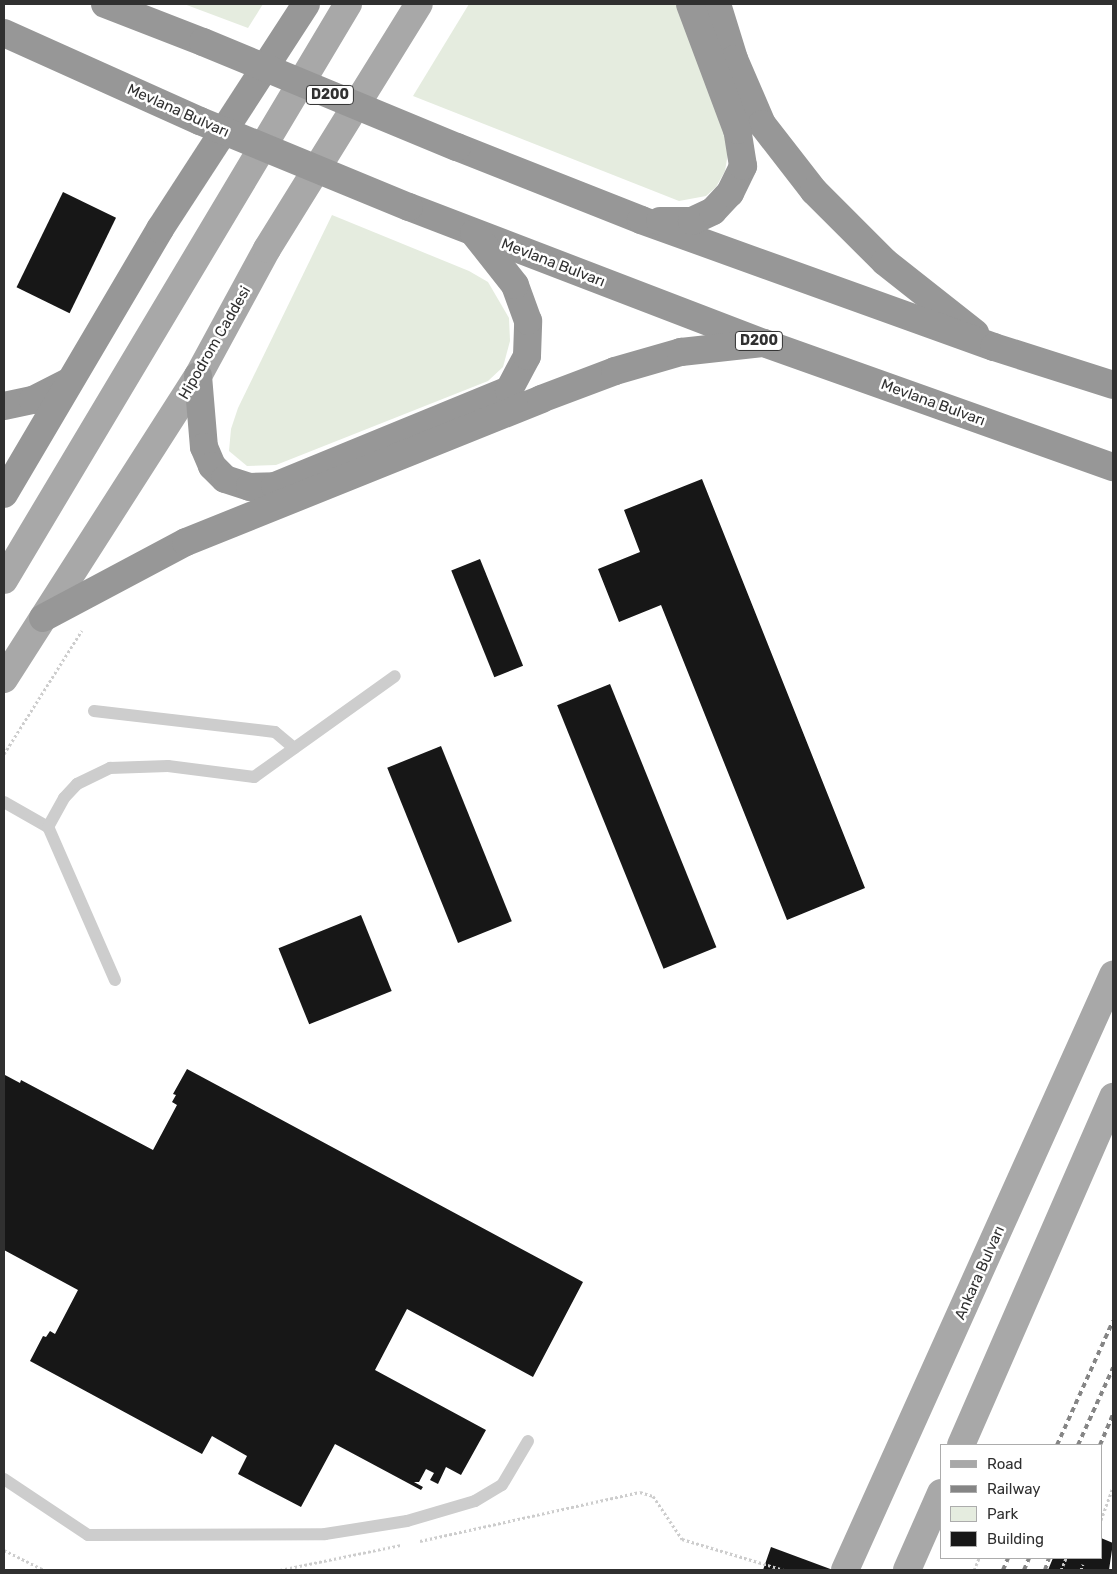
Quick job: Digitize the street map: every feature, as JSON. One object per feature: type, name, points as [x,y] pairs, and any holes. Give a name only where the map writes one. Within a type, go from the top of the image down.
[{"type":"highway","name":"D200","points":[[105,4],[128,9],[203,42],[641,220],[994,347],[1113,385]]},
{"type":"highway","points":[[4,494],[67,383],[160,229],[306,4]]},
{"type":"highway","points":[[641,220],[692,221],[713,211],[730,193],[743,166],[738,130],[690,4]]},
{"type":"highway","points":[[717,4],[734,59],[762,124],[814,191],[885,262],[994,347]]},
{"type":"highway","name":"Mevlana Bulvarı","points":[[4,33],[200,121],[409,207],[764,342],[1113,467]]},
{"type":"highway","points":[[198,376],[204,447],[212,466],[225,478],[250,488],[274,486],[508,390],[527,356],[528,321],[515,285],[473,232]]},
{"type":"highway","points":[[43,618],[186,542],[550,395],[614,371],[681,352],[764,342]]},
{"type":"highway","points":[[4,406],[33,400],[67,383]]},
{"type":"main road","points":[[4,580],[348,4]]},
{"type":"main road","name":"Hipodrom Caddesi","points":[[4,679],[198,376],[267,249],[419,4]]},
{"type":"main road","name":"Ankara Bulvarı","points":[[845,1570],[1113,975]]},
{"type":"main road","points":[[961,1444],[1113,1098]]},
{"type":"main road","points":[[908,1570],[940,1494]]},
{"type":"main road","points":[[826,1570],[868,1522]]},
{"type":"lane","points":[[48,827],[64,798],[77,784],[110,768],[168,766],[254,777],[395,676]]},
{"type":"lane","points":[[94,712],[276,732],[294,748]]},
{"type":"lane","points":[[4,802],[48,827],[115,980]]},
{"type":"lane","points":[[4,1479],[88,1535],[325,1534],[407,1521],[475,1501],[502,1485],[528,1441]]},
{"type":"path","points":[[4,754],[84,629]]},
{"type":"path","points":[[1102,1517],[1113,1487]]},
{"type":"path","points":[[412,1542],[640,1492],[653,1496],[682,1539],[784,1570]]},
{"type":"path","points":[[280,1570],[403,1545]]},
{"type":"path","points":[[4,1550],[44,1570]]},
{"type":"path","points":[[1081,1570],[1083,1564]]},
{"type":"green space","points":[[184,4],[263,4],[248,28]]},
{"type":"green space","points":[[469,4],[676,4],[726,134],[728,153],[725,171],[716,187],[706,196],[679,201],[413,96]]},
{"type":"green space","points":[[332,215],[469,271],[488,282],[509,318],[510,341],[503,367],[488,381],[276,465],[247,466],[229,451],[231,429],[238,408]]},
{"type":"building","points":[[63,192],[116,218],[70,313],[17,287]]},
{"type":"building","points":[[702,479],[865,888],[787,920],[661,605],[619,622],[598,569],[640,552],[624,510]]},
{"type":"building","points":[[480,559],[523,666],[494,677],[451,571]]},
{"type":"building","points":[[610,684],[716,947],[664,969],[557,705]]},
{"type":"building","points":[[441,746],[512,921],[458,943],[387,768]]},
{"type":"building","points":[[361,915],[392,991],[309,1024],[278,948]]},
{"type":"building","points":[[187,1069],[583,1282],[533,1377],[407,1309],[375,1370],[486,1430],[461,1475],[446,1467],[438,1484],[430,1480],[434,1473],[426,1469],[419,1482],[414,1482],[423,1487],[421,1490],[335,1444],[301,1507],[238,1474],[247,1456],[212,1436],[202,1454],[30,1361],[43,1336],[46,1337],[50,1331],[55,1334],[78,1290],[4,1250],[5,1075],[20,1083],[21,1080],[153,1150],[177,1105],[172,1102],[176,1095],[173,1094]]},
{"type":"building","points":[[1102,1538],[1113,1543],[1109,1570],[1048,1570],[1053,1559],[1102,1559]]},
{"type":"building","points":[[771,1547],[833,1570],[763,1570]]},
{"type":"railway","points":[[1057,1444],[1113,1321]]},
{"type":"railway","points":[[1078,1444],[1113,1368]]},
{"type":"railway","points":[[1100,1444],[1113,1415]]},
{"type":"railway","points":[[1003,1570],[1008,1559]]},
{"type":"railway","points":[[1024,1570],[1029,1559]]},
{"type":"railway","points":[[1045,1570],[1049,1559]]}]
